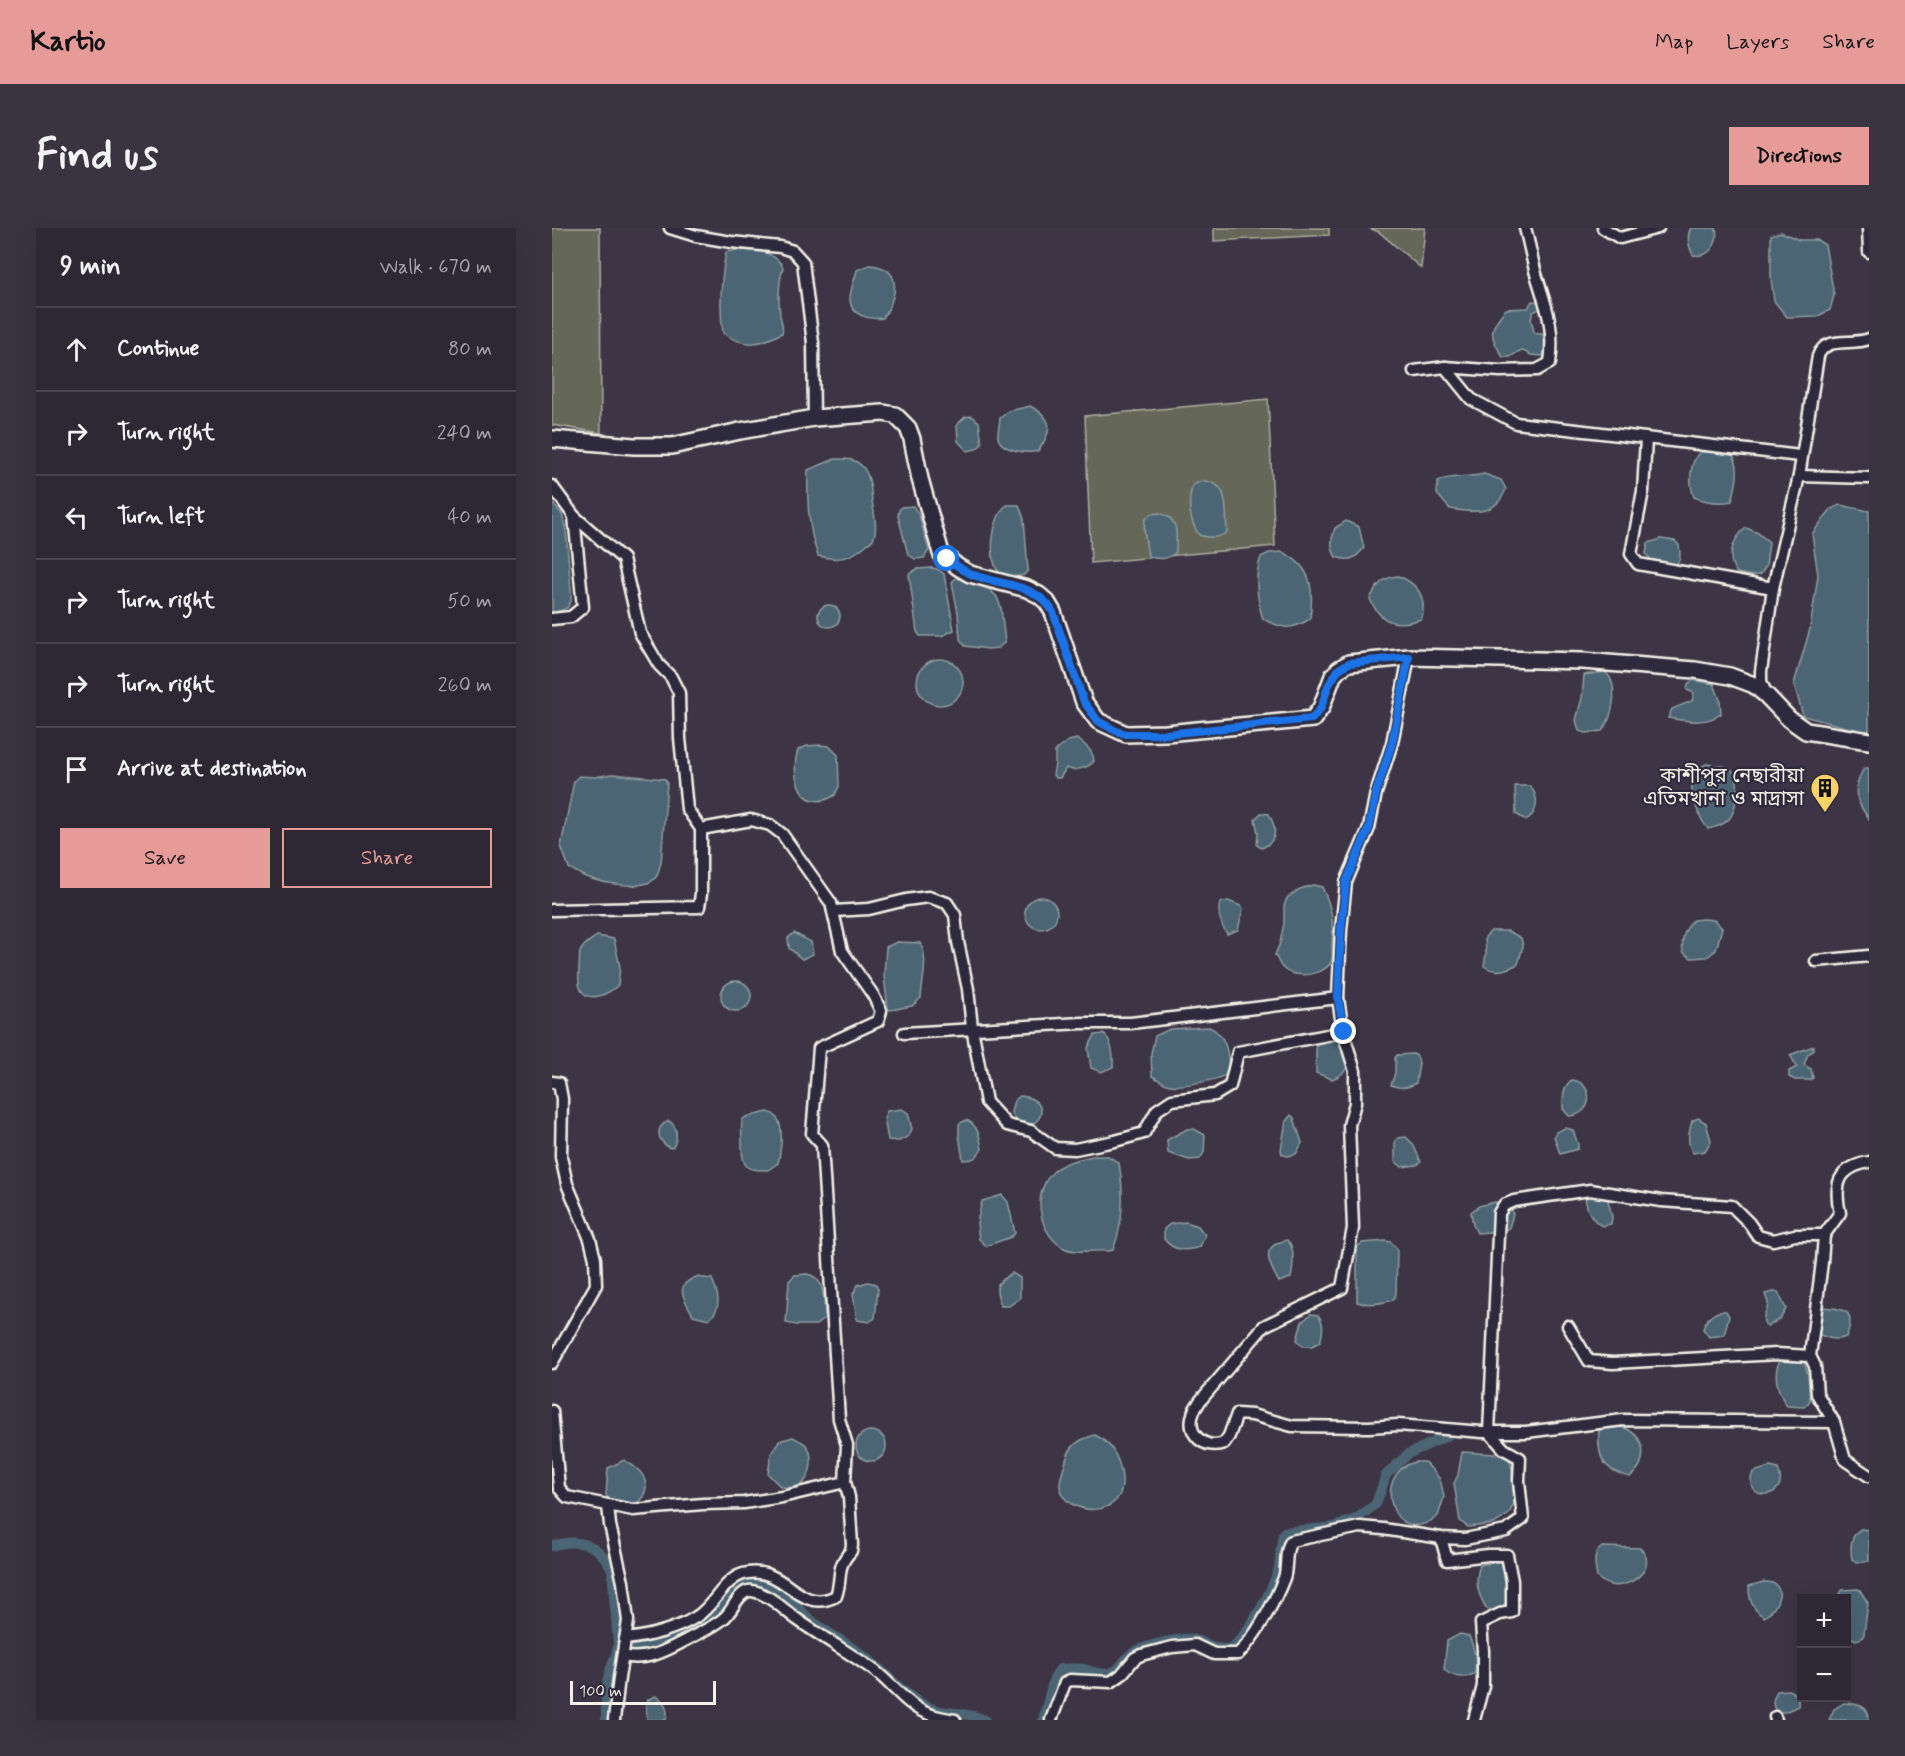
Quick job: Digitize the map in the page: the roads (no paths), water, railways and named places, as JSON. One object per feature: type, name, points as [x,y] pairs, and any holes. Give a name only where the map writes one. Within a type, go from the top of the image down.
[{"type":"street","points":[[670,228],[696,236],[780,247],[793,251],[803,262],[813,343],[814,418]]},
{"type":"street","points":[[1414,372],[1445,367],[1500,371],[1537,370],[1550,363],[1553,345],[1549,311],[1525,228]]},
{"type":"street","points":[[1603,228],[1620,238],[1658,228]]},
{"type":"street","points":[[1868,228],[1869,252]]},
{"type":"street","points":[[1766,695],[1761,681],[1761,671],[1773,588],[1799,476],[1800,456],[1820,350],[1832,343],[1863,342],[1869,339]]},
{"type":"street","points":[[1445,367],[1471,399],[1516,423],[1800,456]]},
{"type":"street","points":[[552,439],[634,446],[672,446],[740,430],[814,418],[883,413],[895,415],[908,428],[912,439],[920,479],[941,553],[958,567],[970,573],[1027,589],[1047,602],[1053,612],[1084,702],[1098,721],[1126,734],[1166,734],[1312,719],[1321,708],[1328,686],[1339,669],[1349,663],[1409,657],[1583,661],[1695,670],[1730,676],[1754,685],[1789,719],[1806,731],[1869,741]]},
{"type":"street","points":[[1646,439],[1642,491],[1631,554],[1638,564],[1773,588]]},
{"type":"street","points":[[1799,476],[1869,478]]},
{"type":"street","points":[[552,486],[574,516],[623,559],[640,633],[659,665],[671,677],[679,693],[680,738],[687,809],[701,829],[699,907],[552,910]]},
{"type":"street","points":[[552,620],[571,617],[583,607],[574,516]]},
{"type":"street","points":[[1409,657],[1392,743],[1376,793],[1369,828],[1346,882],[1338,998],[1344,1032],[1355,1071],[1355,1103],[1349,1125],[1353,1227],[1342,1288],[1264,1326],[1200,1401],[1192,1414],[1194,1434],[1203,1443],[1212,1446],[1224,1443],[1237,1414],[1252,1415],[1292,1426],[1398,1425],[1489,1432],[1526,1432],[1623,1420],[1834,1422]]},
{"type":"street","points":[[625,1639],[653,1634],[696,1617],[719,1595],[729,1581],[745,1573],[760,1571],[770,1574],[813,1600],[825,1601],[836,1596],[841,1563],[845,1555],[851,1551],[852,1545],[849,1497],[845,1482],[847,1445],[839,1419],[822,1144],[812,1134],[819,1048],[878,1022],[881,1011],[873,995],[842,951],[831,903],[782,834],[770,825],[751,820],[701,829]]},
{"type":"street","points":[[833,911],[869,909],[928,897],[947,903],[955,915],[957,942],[968,989],[972,1028],[986,1102],[1008,1125],[1031,1131],[1055,1148],[1075,1149],[1144,1133],[1157,1110],[1172,1100],[1215,1095],[1230,1086],[1238,1052],[1344,1032]]},
{"type":"street","points":[[1816,961],[1869,956]]},
{"type":"street","points":[[904,1033],[1082,1023],[1131,1023],[1338,998]]},
{"type":"street","points":[[552,1082],[559,1083],[562,1099],[561,1157],[567,1184],[590,1239],[596,1285],[552,1363]]},
{"type":"street","points":[[1869,1162],[1858,1164],[1847,1170],[1839,1179],[1836,1194],[1840,1214],[1824,1235],[1810,1356],[1815,1366],[1817,1394],[1834,1422],[1845,1460],[1869,1476]]},
{"type":"street","points":[[1051,1720],[1065,1683],[1076,1680],[1111,1682],[1141,1654],[1195,1645],[1214,1654],[1238,1654],[1257,1628],[1284,1576],[1288,1546],[1291,1542],[1360,1527],[1465,1539],[1506,1532],[1523,1519],[1519,1481],[1520,1458],[1504,1449],[1489,1432],[1499,1213],[1504,1205],[1590,1190],[1661,1202],[1732,1206],[1758,1236],[1773,1240],[1796,1235],[1824,1235]]},
{"type":"street","points":[[1568,1326],[1589,1361],[1613,1363],[1777,1354],[1810,1356]]},
{"type":"street","points":[[552,1411],[559,1488],[567,1497],[633,1510],[744,1503],[782,1497],[845,1482]]},
{"type":"street","points":[[608,1506],[609,1525],[627,1606],[628,1621],[614,1720]]},
{"type":"street","points":[[1441,1538],[1448,1560],[1507,1555],[1512,1581],[1512,1612],[1500,1614],[1481,1623],[1483,1686],[1474,1720]]},
{"type":"street","points":[[623,1656],[648,1656],[671,1648],[717,1624],[726,1617],[743,1593],[748,1590],[754,1591],[765,1596],[822,1638],[875,1672],[922,1712],[955,1720]]},
{"type":"water","points":[[1691,228],[1716,228],[1715,244],[1709,252],[1693,255],[1689,242]]},
{"type":"water","points":[[1781,232],[1799,240],[1817,240],[1825,245],[1834,295],[1830,310],[1818,316],[1787,317],[1774,301],[1771,279],[1771,235]]},
{"type":"water","points":[[758,251],[770,255],[783,267],[779,297],[782,333],[759,342],[745,343],[723,333],[721,292],[726,252]]},
{"type":"water","points":[[869,265],[888,271],[893,277],[892,301],[883,318],[862,316],[851,305],[851,292],[857,270]]},
{"type":"water","points":[[1532,301],[1539,302],[1541,306],[1533,312],[1531,319],[1534,332],[1543,334],[1546,349],[1543,356],[1531,355],[1521,350],[1510,357],[1503,357],[1493,338],[1493,327],[1506,309],[1528,308]]},
{"type":"water","points":[[1030,406],[1047,420],[1049,426],[1043,444],[1038,451],[1033,452],[1022,452],[1004,446],[998,438],[1000,418],[1009,411]]},
{"type":"water","points":[[972,416],[979,422],[982,444],[976,449],[967,451],[958,441],[957,425],[965,417]]},
{"type":"water","points":[[1700,452],[1724,452],[1733,455],[1737,471],[1732,501],[1713,502],[1694,497],[1691,473],[1696,456]]},
{"type":"water","points":[[835,459],[853,460],[865,469],[870,482],[875,515],[873,539],[855,553],[844,558],[818,556],[809,514],[808,470]]},
{"type":"water","points":[[1484,474],[1501,480],[1506,489],[1496,504],[1483,511],[1450,509],[1437,494],[1438,481]]},
{"type":"water","points":[[1202,481],[1218,486],[1225,499],[1227,532],[1217,537],[1199,535],[1193,523],[1190,510],[1191,491],[1193,485]]},
{"type":"water","points":[[552,503],[562,514],[566,531],[571,601],[567,608],[552,614]]},
{"type":"water","points":[[1007,505],[1019,505],[1024,519],[1028,570],[1024,575],[1015,577],[1001,574],[996,568],[992,550],[998,518]]},
{"type":"water","points":[[1840,505],[1869,511],[1869,733],[1803,716],[1794,684],[1810,629],[1818,575],[1812,534],[1831,509]]},
{"type":"water","points":[[913,506],[919,515],[929,550],[924,558],[915,559],[908,554],[898,516],[902,507]]},
{"type":"water","points":[[1159,513],[1171,519],[1176,533],[1176,552],[1163,558],[1148,556],[1144,530],[1145,520],[1151,514]]},
{"type":"water","points":[[1346,521],[1359,527],[1364,548],[1355,557],[1349,559],[1336,557],[1332,543],[1335,528]]},
{"type":"water","points":[[1746,528],[1758,533],[1769,542],[1766,566],[1761,574],[1753,576],[1737,573],[1733,567],[1731,555],[1737,537]]},
{"type":"water","points":[[1661,539],[1675,541],[1679,545],[1679,559],[1674,566],[1651,560],[1646,554],[1648,543]]},
{"type":"water","points":[[1282,552],[1300,564],[1309,579],[1311,588],[1310,619],[1292,627],[1281,627],[1263,619],[1259,604],[1257,580],[1261,557],[1269,553]]},
{"type":"water","points":[[932,568],[944,574],[954,630],[942,636],[920,636],[917,632],[909,574],[917,569]]},
{"type":"water","points":[[1398,576],[1411,583],[1420,593],[1423,605],[1421,619],[1397,623],[1384,618],[1374,607],[1370,599],[1378,586],[1388,578]]},
{"type":"water","points":[[956,578],[962,578],[990,590],[997,597],[1001,608],[1005,642],[998,648],[965,646],[960,639],[952,582]]},
{"type":"water","points":[[825,605],[833,605],[840,612],[840,620],[833,627],[825,627],[818,620],[818,612]]},
{"type":"water","points":[[940,659],[956,666],[963,682],[956,698],[940,705],[924,698],[917,682],[924,666]]},
{"type":"water","points":[[1605,672],[1610,677],[1614,693],[1612,710],[1606,725],[1602,731],[1586,733],[1579,731],[1576,720],[1582,698],[1584,675]]},
{"type":"water","points":[[1693,680],[1714,684],[1720,700],[1721,714],[1702,721],[1668,718],[1672,709],[1692,701],[1694,693],[1687,690],[1688,684]]},
{"type":"water","points":[[1077,739],[1092,754],[1094,761],[1081,769],[1066,768],[1060,778],[1056,778],[1053,775],[1055,751],[1068,741]]},
{"type":"water","points":[[807,746],[829,746],[838,755],[839,786],[835,795],[824,800],[814,800],[806,797],[801,790],[795,771],[796,760],[798,750]]},
{"type":"water","points":[[1706,764],[1728,767],[1735,774],[1737,783],[1735,804],[1729,819],[1719,826],[1708,829],[1700,816],[1692,791],[1693,775],[1697,769]]},
{"type":"water","points":[[1864,768],[1869,768],[1869,819],[1860,806],[1856,794]]},
{"type":"water","points":[[612,774],[665,779],[667,783],[661,863],[658,874],[650,882],[633,885],[612,884],[584,876],[569,868],[561,846],[574,781],[579,776],[595,777]]},
{"type":"water","points":[[1515,786],[1530,786],[1535,795],[1535,809],[1526,820],[1516,814]]},
{"type":"water","points":[[1261,813],[1269,814],[1274,828],[1274,837],[1262,848],[1257,845],[1258,833],[1255,819]]},
{"type":"water","points":[[1313,885],[1322,887],[1332,915],[1332,959],[1325,969],[1319,972],[1304,975],[1290,973],[1283,969],[1275,955],[1284,923],[1284,906],[1287,898],[1300,889]]},
{"type":"water","points":[[1041,897],[1052,902],[1057,913],[1052,924],[1041,929],[1030,924],[1025,913],[1030,902]]},
{"type":"water","points":[[1228,901],[1243,909],[1238,930],[1227,934],[1221,923],[1219,911],[1220,903]]},
{"type":"water","points":[[1693,920],[1714,920],[1722,928],[1716,950],[1707,957],[1691,958],[1683,952],[1684,935]]},
{"type":"water","points":[[1491,931],[1508,931],[1521,938],[1523,946],[1518,964],[1501,970],[1493,970],[1484,966],[1485,937]]},
{"type":"water","points":[[794,933],[811,942],[813,954],[802,959],[789,948],[788,938]]},
{"type":"water","points":[[597,936],[614,939],[620,967],[618,985],[605,994],[594,997],[581,990],[578,978],[581,949]]},
{"type":"water","points":[[897,942],[920,943],[925,962],[921,998],[912,1006],[890,1010],[884,976],[886,947]]},
{"type":"water","points":[[736,981],[742,982],[750,990],[750,1002],[742,1010],[736,1011],[730,1010],[722,1002],[721,996],[722,990],[730,982]]},
{"type":"water","points":[[1209,1027],[1220,1035],[1226,1046],[1229,1073],[1191,1084],[1175,1085],[1166,1084],[1152,1076],[1151,1053],[1155,1036],[1170,1029]]},
{"type":"water","points":[[1104,1034],[1112,1049],[1113,1067],[1101,1072],[1091,1068],[1088,1048],[1095,1035]]},
{"type":"water","points":[[1331,1039],[1340,1039],[1348,1062],[1344,1071],[1332,1079],[1316,1073],[1316,1044]]},
{"type":"water","points":[[1814,1046],[1804,1065],[1811,1069],[1813,1078],[1795,1080],[1789,1077],[1789,1071],[1797,1067],[1790,1055]]},
{"type":"water","points":[[1397,1055],[1417,1056],[1419,1063],[1416,1083],[1404,1087],[1391,1085]]},
{"type":"water","points":[[1572,1080],[1584,1086],[1588,1092],[1588,1098],[1584,1110],[1569,1116],[1563,1109],[1563,1097],[1566,1086]]},
{"type":"water","points":[[1020,1096],[1034,1100],[1041,1109],[1038,1119],[1026,1127],[1015,1119],[1011,1112],[1014,1101]]},
{"type":"water","points":[[902,1109],[908,1113],[912,1129],[909,1136],[899,1141],[888,1140],[884,1118],[887,1111]]},
{"type":"water","points":[[768,1112],[774,1115],[780,1126],[781,1142],[778,1163],[768,1170],[750,1168],[746,1166],[743,1158],[742,1120]]},
{"type":"water","points":[[1291,1115],[1302,1143],[1296,1154],[1287,1156],[1282,1154],[1281,1150],[1286,1121]]},
{"type":"water","points":[[1698,1118],[1706,1123],[1711,1141],[1705,1151],[1693,1153],[1689,1145],[1689,1133],[1692,1121]]},
{"type":"water","points":[[966,1120],[976,1128],[982,1149],[974,1158],[963,1160],[959,1124]]},
{"type":"water","points":[[669,1121],[676,1133],[675,1144],[670,1148],[662,1142],[659,1134],[661,1127]]},
{"type":"water","points":[[1565,1128],[1573,1130],[1578,1149],[1560,1154],[1554,1136],[1556,1132]]},
{"type":"water","points":[[1187,1129],[1194,1129],[1205,1135],[1204,1152],[1200,1159],[1189,1160],[1168,1153],[1167,1140]]},
{"type":"water","points":[[1406,1137],[1413,1144],[1421,1162],[1417,1165],[1402,1167],[1395,1161],[1395,1141]]},
{"type":"water","points":[[1093,1156],[1108,1156],[1119,1163],[1122,1207],[1117,1239],[1113,1250],[1108,1251],[1067,1249],[1054,1240],[1047,1231],[1040,1210],[1042,1189],[1047,1179],[1062,1165]]},
{"type":"water","points":[[1585,1192],[1607,1196],[1612,1217],[1611,1224],[1602,1226],[1594,1220],[1587,1207]]},
{"type":"water","points":[[1002,1195],[1008,1202],[1015,1233],[1011,1237],[986,1246],[979,1239],[977,1223],[982,1201]]},
{"type":"water","points":[[1495,1202],[1506,1204],[1511,1208],[1513,1214],[1509,1228],[1503,1231],[1477,1233],[1471,1212],[1479,1206]]},
{"type":"water","points":[[1186,1222],[1198,1226],[1205,1235],[1200,1247],[1180,1249],[1164,1239],[1164,1229],[1170,1224]]},
{"type":"water","points":[[1287,1240],[1293,1252],[1291,1278],[1279,1282],[1268,1256],[1272,1246]]},
{"type":"water","points":[[1391,1242],[1397,1249],[1396,1294],[1393,1300],[1384,1302],[1370,1304],[1357,1302],[1357,1247],[1362,1243]]},
{"type":"water","points":[[1012,1273],[1020,1278],[1020,1298],[1009,1306],[1001,1306],[997,1286],[1001,1280]]},
{"type":"water","points":[[795,1275],[813,1276],[821,1285],[825,1318],[816,1325],[786,1323],[789,1281]]},
{"type":"water","points":[[696,1277],[712,1279],[716,1290],[718,1305],[709,1319],[693,1315],[682,1293],[685,1284]]},
{"type":"water","points":[[868,1282],[876,1284],[878,1289],[875,1318],[869,1322],[857,1320],[853,1294],[858,1285]]},
{"type":"water","points":[[1778,1292],[1786,1309],[1780,1319],[1767,1327],[1764,1321],[1768,1304],[1765,1294]]},
{"type":"water","points":[[1822,1307],[1843,1310],[1847,1313],[1850,1321],[1846,1337],[1833,1339],[1820,1335],[1818,1326]]},
{"type":"water","points":[[1720,1311],[1726,1311],[1729,1316],[1724,1335],[1709,1337],[1703,1329],[1705,1323]]},
{"type":"water","points":[[1311,1314],[1318,1315],[1320,1318],[1323,1325],[1322,1335],[1320,1342],[1312,1346],[1303,1346],[1297,1340],[1302,1322]]},
{"type":"water","points":[[1780,1360],[1804,1362],[1808,1375],[1810,1401],[1804,1407],[1787,1406],[1779,1389],[1776,1377],[1778,1365]]},
{"type":"water","points":[[1607,1427],[1627,1429],[1639,1439],[1643,1452],[1642,1459],[1636,1472],[1630,1477],[1613,1470],[1603,1461],[1599,1447],[1599,1429]]},
{"type":"water","points":[[871,1431],[882,1435],[886,1446],[882,1457],[871,1461],[860,1457],[856,1446],[860,1435]]},
{"type":"water","points":[[1095,1435],[1109,1445],[1118,1459],[1122,1488],[1116,1500],[1107,1507],[1082,1508],[1063,1496],[1060,1487],[1061,1476],[1072,1448],[1083,1439]]},
{"type":"water","points":[[793,1437],[809,1449],[810,1469],[802,1484],[781,1487],[768,1474],[771,1454],[779,1441]]},
{"type":"water","points":[[1462,1452],[1495,1454],[1509,1458],[1514,1503],[1509,1514],[1494,1524],[1468,1527],[1460,1521],[1454,1483],[1458,1475]]},
{"type":"water","points":[[624,1460],[640,1471],[646,1487],[640,1501],[630,1506],[610,1502],[606,1495],[608,1468]]},
{"type":"water","points":[[1415,1462],[1425,1462],[1440,1479],[1444,1497],[1438,1516],[1422,1524],[1409,1524],[1399,1518],[1392,1507],[1390,1493],[1393,1480],[1401,1469]]},
{"type":"water","points":[[1770,1467],[1778,1469],[1780,1480],[1778,1487],[1773,1492],[1759,1493],[1753,1489],[1751,1482],[1753,1472]]},
{"type":"water","points":[[1861,1529],[1869,1530],[1869,1561],[1856,1562],[1852,1559],[1852,1542]]},
{"type":"water","points":[[1602,1547],[1640,1548],[1647,1562],[1645,1569],[1634,1580],[1626,1584],[1618,1586],[1607,1584],[1597,1577],[1595,1557]]},
{"type":"water","points":[[1501,1561],[1508,1572],[1510,1589],[1500,1611],[1487,1609],[1479,1593],[1477,1577],[1480,1565]]},
{"type":"water","points":[[1764,1582],[1777,1586],[1779,1596],[1774,1608],[1764,1617],[1752,1604],[1749,1586]]},
{"type":"water","points":[[1842,1590],[1860,1590],[1868,1603],[1862,1638],[1856,1640],[1851,1638],[1851,1594],[1840,1594]]},
{"type":"water","points":[[1460,1634],[1469,1636],[1476,1659],[1475,1673],[1463,1677],[1455,1676],[1444,1670],[1447,1641]]},
{"type":"water","points":[[1777,1691],[1793,1692],[1798,1706],[1785,1712],[1776,1711],[1773,1701]]},
{"type":"water","points":[[655,1696],[665,1706],[666,1720],[647,1720],[647,1700]]},
{"type":"water","points":[[1844,1703],[1865,1708],[1869,1720],[1829,1720],[1834,1709]]},
{"type":"waterway","points":[[1043,1720],[1054,1678],[1060,1669],[1080,1669],[1106,1674],[1116,1670],[1130,1655],[1141,1649],[1183,1639],[1196,1640],[1219,1648],[1232,1648],[1252,1623],[1271,1589],[1279,1565],[1284,1532],[1335,1527],[1356,1519],[1376,1504],[1386,1475],[1408,1454],[1447,1436]]},
{"type":"waterway","points":[[552,1546],[579,1543],[595,1548],[612,1570],[618,1643],[607,1683],[606,1720]]},
{"type":"waterway","points":[[631,1648],[656,1643],[694,1629],[716,1614],[739,1586],[746,1582],[754,1582],[782,1596],[815,1623],[864,1656],[919,1702],[941,1711],[970,1715],[985,1720]]},
{"type":"place","name":"কাশীপুর নেছারীয়া এতিমখানা ও মাদ্রাসা","points":[[1825,814]]}]
